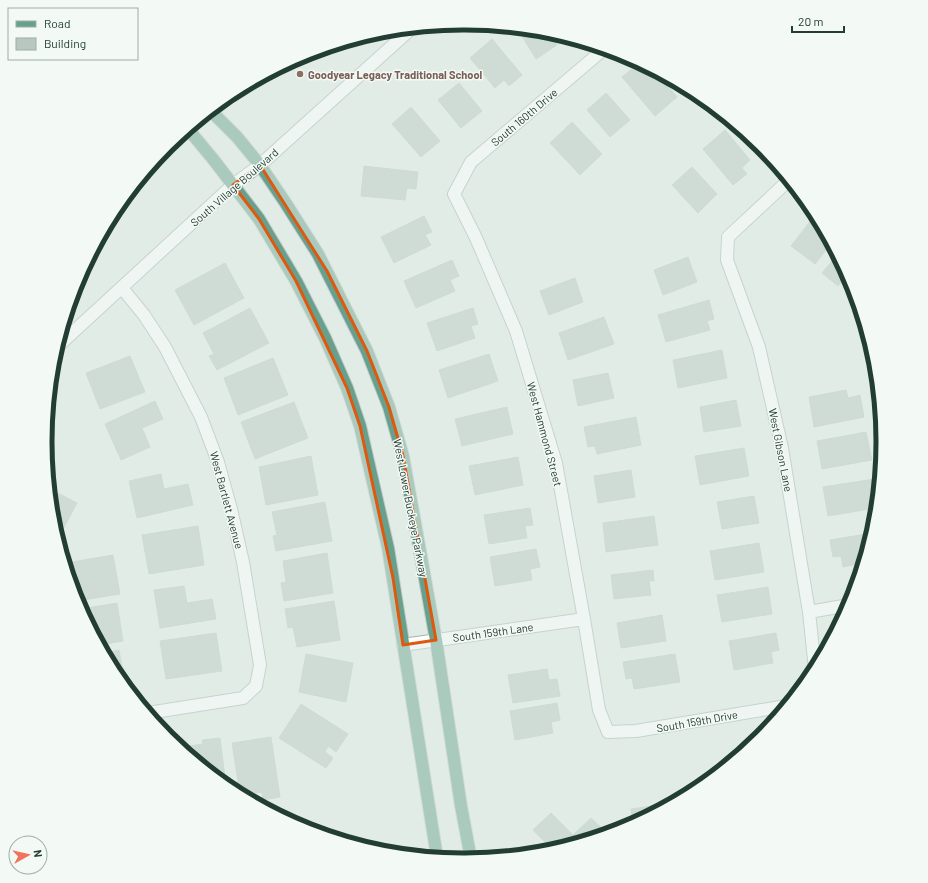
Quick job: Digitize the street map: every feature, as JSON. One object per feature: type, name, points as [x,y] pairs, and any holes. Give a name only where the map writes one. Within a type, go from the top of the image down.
[{"type":"main road","name":"West Lower Buckeye Parkway","points":[[214,114],[237,136],[260,165],[318,254],[367,351],[389,407],[403,456],[436,640],[470,853]]},
{"type":"main road","points":[[192,133],[259,219],[296,281],[325,338],[347,388],[360,426],[388,548],[436,852]]},
{"type":"street","name":"South Village Boulevard","points":[[66,339],[233,185],[260,165],[404,35]]},
{"type":"street","name":"South 160th Drive","points":[[454,194],[471,162],[599,53]]},
{"type":"street","name":"West Gibson Lane","points":[[784,184],[728,237],[727,260],[759,347],[782,448],[809,612],[814,657]]},
{"type":"street","name":"West Hammond Street","points":[[454,194],[476,238],[516,331],[556,463],[599,710],[608,732]]},
{"type":"street","name":"West Bartlett Avenue","points":[[122,288],[144,315],[165,347],[201,417],[218,462],[231,509],[243,562],[260,665],[256,686],[243,698],[155,713]]},
{"type":"street","points":[[809,612],[841,606]]},
{"type":"street","name":"South 159th Lane","points":[[403,646],[584,619]]},
{"type":"street","name":"South 159th Drive","points":[[608,732],[636,732],[777,707]]},
{"type":"highlighted area","points":[[260,165],[327,271],[367,351],[389,407],[403,456],[436,640],[403,645],[393,578],[360,426],[347,388],[296,281],[259,219],[233,185]]},
{"type":"building","points":[[521,34],[554,40],[557,45],[536,59]]},
{"type":"building","points":[[492,39],[522,75],[509,86],[504,80],[495,88],[470,58]]},
{"type":"building","points":[[634,67],[664,82],[677,97],[655,116],[622,77]]},
{"type":"building","points":[[459,83],[482,111],[461,128],[438,100]]},
{"type":"building","points":[[606,93],[630,120],[610,137],[587,110]]},
{"type":"building","points":[[411,107],[440,141],[421,157],[392,124]]},
{"type":"building","points":[[572,122],[602,154],[580,175],[550,143]]},
{"type":"building","points":[[725,130],[750,160],[742,168],[747,174],[733,185],[703,149]]},
{"type":"building","points":[[364,166],[418,172],[416,189],[407,188],[405,200],[361,196]]},
{"type":"building","points":[[692,167],[717,194],[698,213],[672,185]]},
{"type":"building","points":[[424,216],[432,232],[425,235],[431,245],[394,263],[381,237]]},
{"type":"building","points":[[811,221],[827,249],[815,264],[791,246]]},
{"type":"building","points":[[688,257],[697,282],[663,295],[654,270]]},
{"type":"building","points":[[452,260],[459,276],[450,280],[455,291],[416,308],[404,281]]},
{"type":"building","points":[[833,260],[842,281],[838,286],[822,273]]},
{"type":"building","points":[[225,263],[244,298],[194,325],[175,290]]},
{"type":"building","points":[[575,278],[583,302],[549,315],[540,291]]},
{"type":"building","points":[[709,300],[714,319],[707,321],[710,330],[666,342],[658,315]]},
{"type":"building","points":[[250,308],[269,343],[217,370],[209,356],[214,354],[203,333]]},
{"type":"building","points":[[473,308],[478,324],[471,326],[475,338],[437,351],[427,323]]},
{"type":"building","points":[[604,317],[614,344],[568,360],[559,333]]},
{"type":"building","points":[[722,350],[727,378],[678,388],[673,360]]},
{"type":"building","points":[[489,354],[498,381],[448,398],[439,370]]},
{"type":"building","points":[[130,356],[145,392],[100,409],[86,373]]},
{"type":"building","points":[[273,358],[288,395],[238,415],[224,378]]},
{"type":"building","points":[[608,373],[614,398],[578,406],[573,380]]},
{"type":"building","points":[[846,390],[848,398],[860,395],[864,417],[814,427],[809,397]]},
{"type":"building","points":[[736,400],[741,426],[704,432],[700,407]]},
{"type":"building","points":[[155,401],[163,419],[142,428],[150,447],[121,460],[105,424]]},
{"type":"building","points":[[294,402],[308,438],[255,459],[241,422]]},
{"type":"building","points":[[507,407],[513,434],[462,446],[455,419]]},
{"type":"building","points":[[636,417],[641,445],[597,454],[595,446],[588,447],[584,427]]},
{"type":"building","points":[[866,432],[872,460],[822,469],[817,441]]},
{"type":"building","points":[[744,448],[749,476],[700,485],[695,456]]},
{"type":"building","points":[[311,456],[318,495],[266,505],[259,467]]},
{"type":"building","points":[[518,457],[523,485],[475,495],[469,466]]},
{"type":"building","points":[[631,470],[635,497],[598,503],[594,476]]},
{"type":"building","points":[[161,474],[164,489],[188,484],[193,505],[137,518],[129,481]]},
{"type":"building","points":[[874,479],[870,509],[828,516],[823,487]]},
{"type":"building","points":[[56,492],[77,503],[62,531]]},
{"type":"building","points":[[754,496],[759,523],[722,529],[717,502]]},
{"type":"building","points":[[325,502],[332,541],[276,551],[273,536],[277,535],[272,512]]},
{"type":"building","points":[[530,508],[533,525],[525,526],[527,538],[489,544],[484,515]]},
{"type":"building","points":[[654,516],[658,545],[606,552],[603,523]]},
{"type":"building","points":[[198,526],[204,565],[149,574],[142,535]]},
{"type":"building","points":[[865,534],[857,564],[843,567],[841,556],[833,557],[830,540]]},
{"type":"building","points":[[759,543],[764,572],[715,580],[710,551]]},
{"type":"building","points":[[536,549],[540,567],[530,569],[532,580],[495,586],[490,557]]},
{"type":"building","points":[[327,553],[333,593],[284,601],[281,583],[286,582],[283,561]]},
{"type":"building","points":[[113,555],[120,594],[84,600],[71,562]]},
{"type":"building","points":[[653,570],[654,581],[649,581],[651,595],[614,599],[611,575]]},
{"type":"building","points":[[184,586],[187,603],[212,599],[216,619],[160,628],[154,590]]},
{"type":"building","points":[[768,587],[772,614],[722,622],[717,595]]},
{"type":"building","points":[[334,601],[340,640],[297,647],[293,627],[288,628],[285,609]]},
{"type":"building","points":[[117,603],[123,641],[106,644],[88,608]]},
{"type":"building","points":[[662,615],[666,641],[621,648],[617,623]]},
{"type":"building","points":[[216,633],[222,671],[166,679],[160,641]]},
{"type":"building","points":[[776,633],[779,650],[771,652],[773,663],[734,670],[729,641]]},
{"type":"building","points":[[119,650],[123,671],[122,670],[111,652]]},
{"type":"building","points":[[306,654],[353,663],[346,702],[299,692]]},
{"type":"building","points":[[675,654],[680,682],[634,689],[632,678],[626,679],[623,662]]},
{"type":"building","points":[[547,669],[549,680],[557,679],[560,696],[513,703],[508,675]]},
{"type":"building","points":[[557,703],[560,720],[551,722],[553,733],[515,740],[510,711]]},
{"type":"building","points":[[301,704],[348,734],[336,752],[328,746],[325,752],[333,758],[326,768],[279,738]]},
{"type":"building","points":[[271,737],[280,797],[263,800],[262,792],[251,794],[239,786],[232,743]]},
{"type":"building","points":[[220,738],[225,777],[188,746],[203,744],[202,740]]},
{"type":"building","points":[[657,805],[632,817],[631,809]]},
{"type":"building","points":[[551,813],[573,835],[591,818],[602,829],[571,839],[547,844],[533,830]]},
{"type":"place","name":"Goodyear Legacy Traditional School","points":[[300,74]]}]
